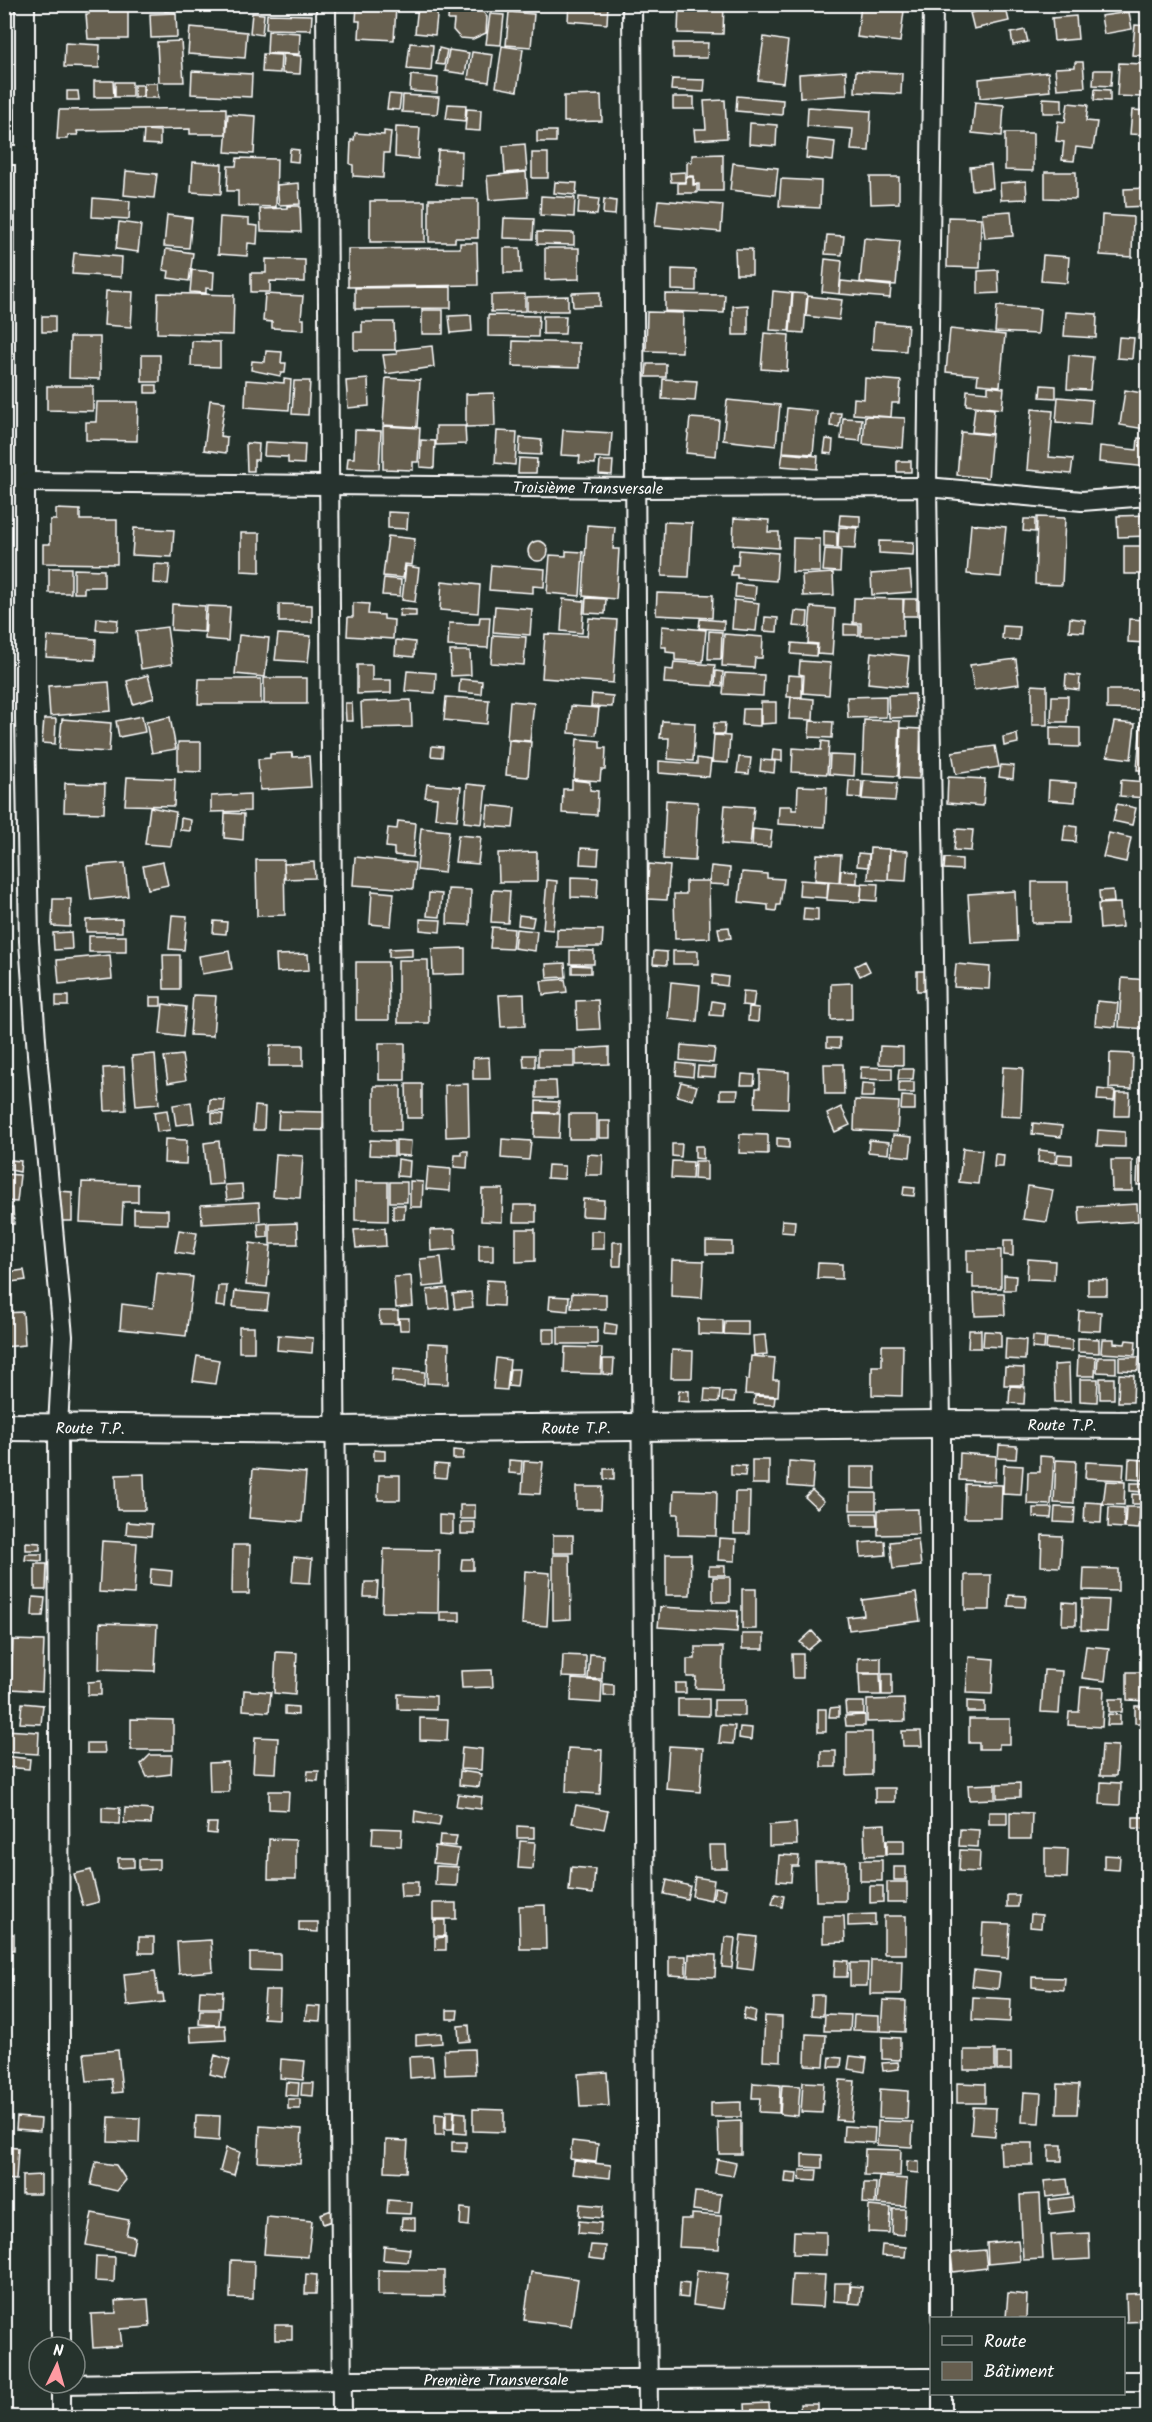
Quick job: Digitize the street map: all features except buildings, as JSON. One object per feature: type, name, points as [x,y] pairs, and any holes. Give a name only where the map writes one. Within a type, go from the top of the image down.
[{"type":"street","points":[[25,4],[27,482],[25,720],[29,941],[63,1336],[58,1426],[61,2335]]},
{"type":"street","points":[[326,4],[342,2418]]},
{"type":"street","points":[[632,4],[648,2418]]},
{"type":"street","points":[[933,4],[927,487],[941,1424],[942,2317]]},
{"type":"street","points":[[4,155],[24,155]]},
{"type":"street","name":"Troisième Transversale","points":[[27,482],[635,488],[927,487],[1082,501],[1148,496]]},
{"type":"street","name":"Route T.P.","points":[[4,1427],[335,1430],[941,1424],[1148,1425]]},
{"type":"street","name":"Première Transversale","points":[[87,2384],[341,2380],[648,2381],[930,2378]]},
{"type":"street","points":[[1125,2381],[1148,2381]]},
{"type":"street","points":[[61,2395],[61,2418]]},
{"type":"street","points":[[942,2395],[942,2418]]}]
